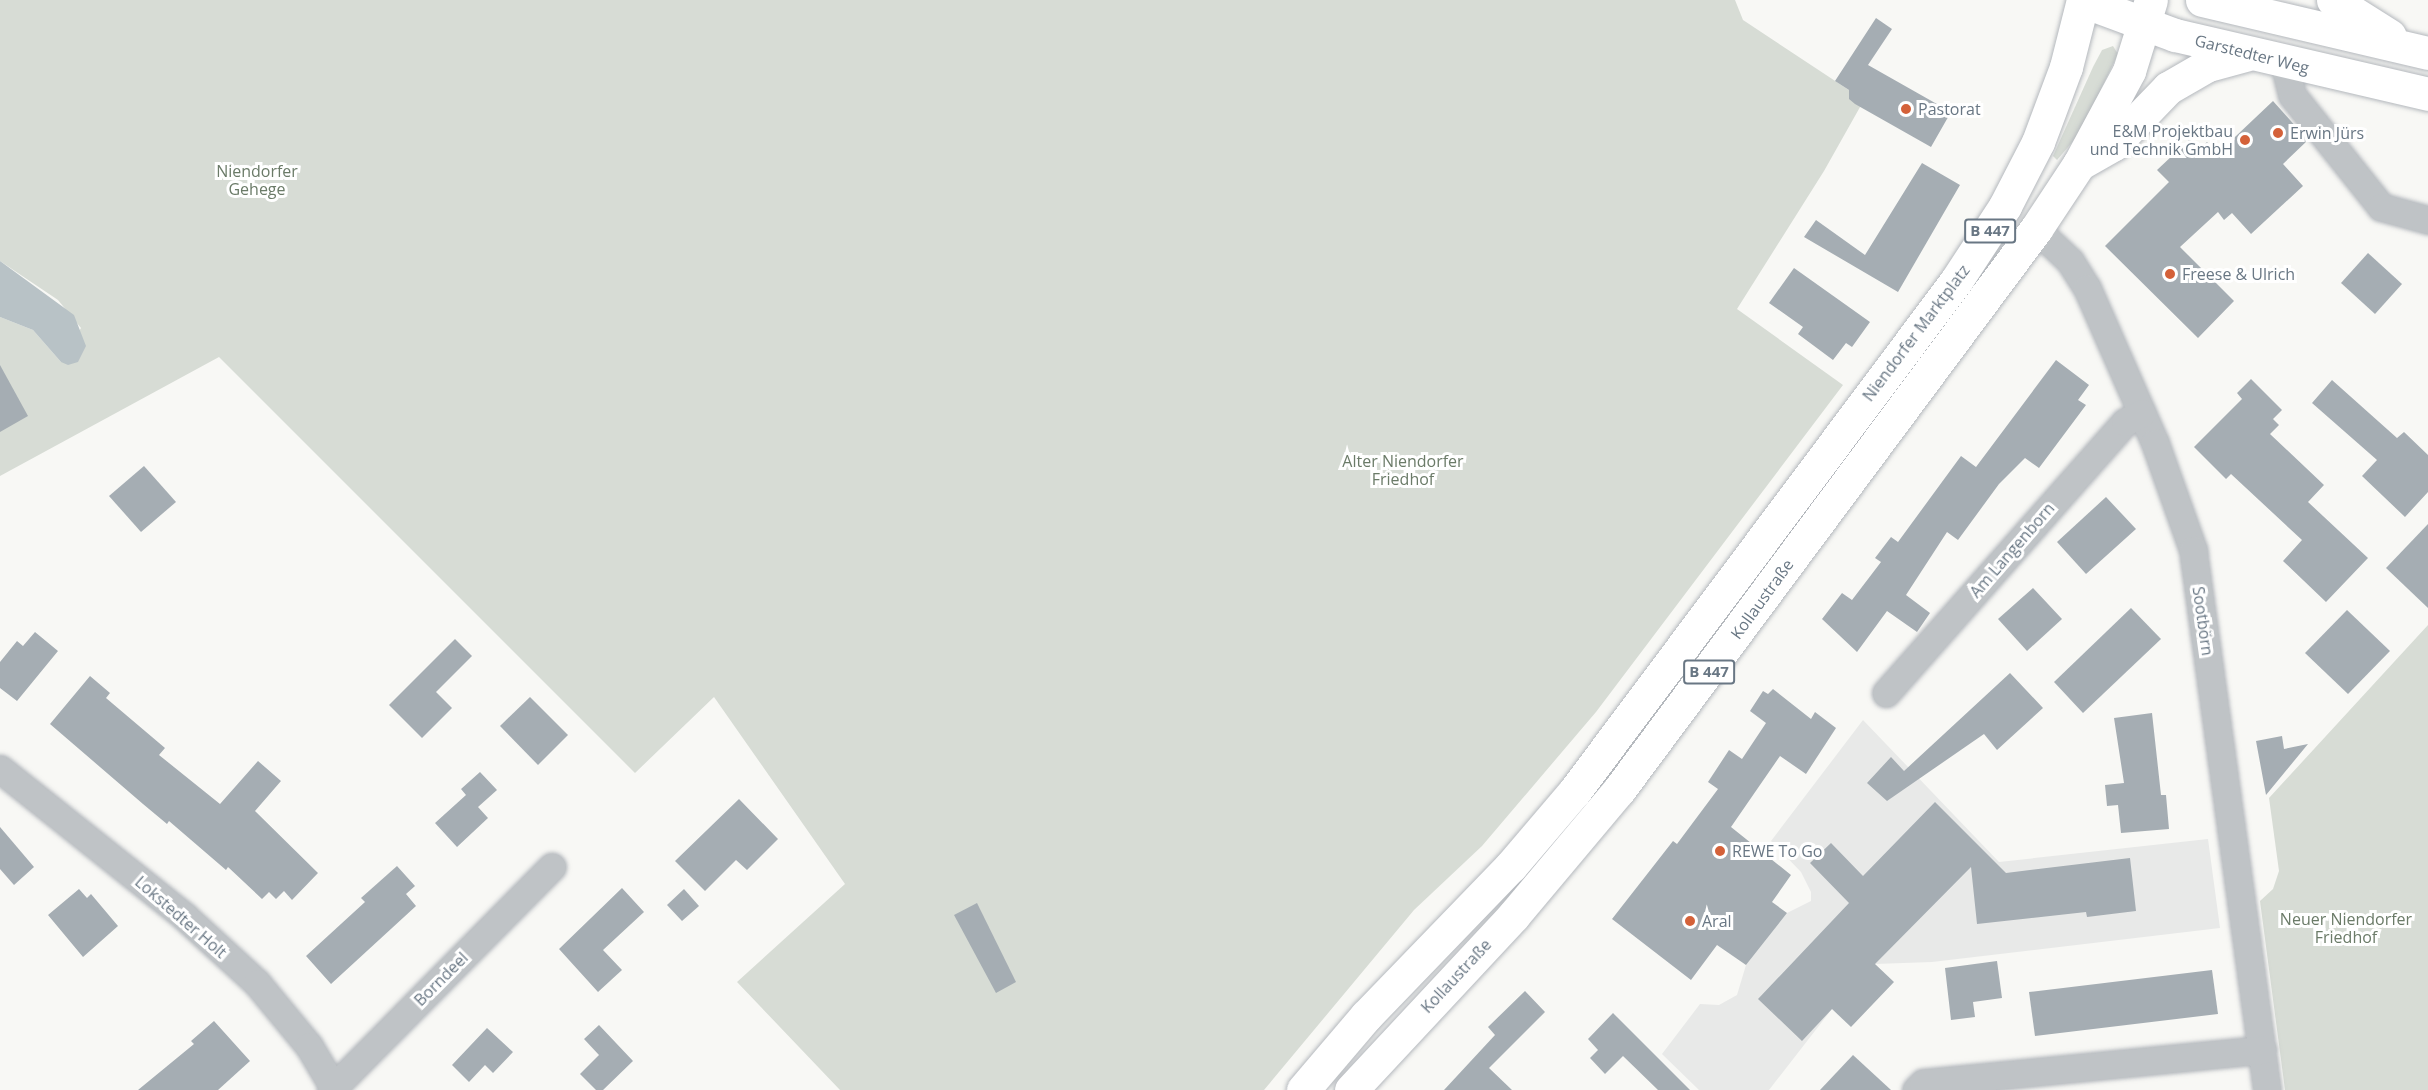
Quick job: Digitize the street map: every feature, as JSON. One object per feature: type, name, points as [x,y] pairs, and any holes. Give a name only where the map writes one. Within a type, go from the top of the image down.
[{"type":"main road","name":"Garstedter Weg","points":[[2083,0],[2149,13],[2248,54],[2428,94]]},
{"type":"main road","name":"Niendorfer Marktplatz","points":[[1303,1090],[1366,1016],[1511,866],[1574,792],[1956,281],[2005,206],[2050,111],[2083,0]]},
{"type":"main road","points":[[2202,0],[2420,52]]},
{"type":"main road","points":[[2333,0],[2420,52]]},
{"type":"main road","name":"B 447","points":[[2036,229],[2079,165],[2129,71],[2149,13]]},
{"type":"main road","points":[[2079,165],[2114,144],[2168,88],[2208,65],[2248,54]]},
{"type":"main road","name":"Kollaustraße","points":[[1352,1090],[1514,915],[1619,790],[2036,229]]},
{"type":"street","points":[[2284,63],[2292,95],[2381,207],[2428,220]]},
{"type":"street","name":"Sootbörn","points":[[2036,229],[2082,278],[2142,413],[2193,550],[2267,1090]]},
{"type":"street","name":"Am Langenborn","points":[[1886,693],[2125,422],[2142,413]]},
{"type":"street","name":"Lokstedter Holt","points":[[0,769],[184,916],[257,983],[309,1046],[333,1089]]},
{"type":"street","name":"Borndeel","points":[[333,1089],[552,867]]},
{"type":"street","points":[[1916,1090],[1923,1083],[2262,1050]]},
{"type":"shaded area","points":[[0,261],[74,315],[86,346],[78,362],[68,365],[61,362],[33,330],[0,317]]},
{"type":"shaded area","points":[[1863,720],[1999,862],[2208,839],[2220,928],[1932,962],[1875,964],[1832,1009],[1769,1090],[1699,1090],[1662,1054],[1700,1004],[1719,1005],[1737,995],[1746,965],[1787,913],[1811,901],[1811,892],[1801,872],[1771,841]]},
{"type":"green space","points":[[0,0],[1735,0],[1743,20],[1864,100],[1824,171],[1737,309],[1843,385],[1596,712],[1482,846],[1414,910],[1264,1090],[840,1090],[737,982],[845,884],[714,697],[635,773],[219,357],[0,476],[0,317],[33,330],[61,362],[81,328],[58,300],[0,261]]},
{"type":"green space","points":[[2113,46],[2118,54],[2080,133],[2057,160],[2053,156],[2093,67],[2102,50]]},
{"type":"green space","name":"Neuer Niendorfer Friedhof","points":[[2428,625],[2428,1090],[2285,1090],[2260,901],[2273,889],[2279,871],[2269,798]]},
{"type":"building","name":"Pastorat","points":[[1876,18],[1892,29],[1868,65],[1951,112],[1931,147],[1855,104],[1849,99],[1849,90],[1835,81]]},
{"type":"building","points":[[2273,101],[2308,140],[2283,164],[2303,186],[2251,234],[2232,213],[2224,220],[2218,212],[2180,247],[2234,301],[2198,338],[2105,246],[2169,182],[2157,170],[2190,139],[2200,149],[2207,142],[2217,154]]},
{"type":"building","points":[[1922,163],[1960,185],[1898,292],[1804,237],[1816,220],[1865,255]]},
{"type":"building","points":[[2368,253],[2402,284],[2375,314],[2341,283]]},
{"type":"building","points":[[1794,268],[1870,322],[1852,347],[1846,343],[1833,360],[1798,334],[1803,327],[1769,303]]},
{"type":"building","points":[[2056,360],[2089,385],[2078,400],[2086,405],[2039,468],[2025,458],[1999,484],[1958,540],[1947,532],[1906,595],[1930,613],[1917,632],[1887,611],[1857,652],[1822,619],[1842,593],[1852,600],[1881,562],[1875,558],[1891,537],[1898,542],[1961,456],[1976,467]]},
{"type":"building","points":[[0,365],[28,416],[0,432]]},
{"type":"building","points":[[2251,379],[2282,410],[2273,419],[2279,425],[2270,434],[2324,485],[2308,502],[2368,558],[2326,602],[2283,561],[2302,540],[2231,474],[2226,479],[2194,447],[2242,399],[2237,393]]},
{"type":"building","points":[[2332,380],[2397,438],[2404,432],[2428,455],[2428,492],[2405,517],[2362,476],[2377,460],[2312,403]]},
{"type":"building","points":[[144,466],[176,502],[141,532],[109,496]]},
{"type":"building","points":[[2106,497],[2136,529],[2086,574],[2057,542]]},
{"type":"building","points":[[2428,524],[2428,608],[2386,568]]},
{"type":"building","points":[[2033,588],[2062,619],[2027,651],[1998,619]]},
{"type":"building","points":[[2131,608],[2161,639],[2083,713],[2054,682]]},
{"type":"building","points":[[2347,610],[2390,651],[2348,694],[2305,653]]},
{"type":"building","points":[[35,632],[58,651],[17,701],[0,688],[0,662],[17,641],[23,646]]},
{"type":"building","points":[[455,639],[472,656],[436,692],[452,708],[422,738],[389,705]]},
{"type":"building","points":[[2010,673],[2043,708],[1997,750],[1984,734],[1887,801],[1867,783],[1891,757],[1904,771]]},
{"type":"building","points":[[90,676],[110,693],[106,698],[165,748],[159,755],[220,804],[258,761],[281,781],[255,811],[318,873],[292,900],[284,891],[276,899],[269,892],[262,899],[228,867],[226,870],[169,821],[167,824],[50,724]]},
{"type":"building","points":[[1773,689],[1811,719],[1815,712],[1836,728],[1806,774],[1780,756],[1731,827],[1791,875],[1772,902],[1787,913],[1746,965],[1717,945],[1691,980],[1612,919],[1673,841],[1677,844],[1718,789],[1708,782],[1729,750],[1742,759],[1766,723],[1750,711],[1763,691],[1768,694]]},
{"type":"building","points":[[530,697],[568,735],[538,765],[500,726]]},
{"type":"building","points":[[2152,713],[2161,795],[2166,795],[2169,829],[2121,833],[2118,805],[2107,806],[2105,785],[2124,783],[2114,718]]},
{"type":"building","points":[[2282,736],[2284,749],[2308,744],[2266,795],[2256,741]]},
{"type":"building","points":[[480,772],[497,790],[478,807],[488,818],[457,847],[435,823],[466,795],[461,789]]},
{"type":"building","points":[[739,799],[778,839],[747,870],[736,860],[705,891],[675,861]]},
{"type":"building","points":[[1935,802],[2006,873],[2130,858],[2136,911],[2087,917],[2086,912],[1977,924],[1971,867],[1875,964],[1894,982],[1851,1027],[1832,1009],[1802,1041],[1758,999],[1849,903],[1810,863],[1831,843],[1863,876]]},
{"type":"building","points":[[0,827],[34,867],[14,885],[0,869]]},
{"type":"building","points":[[397,866],[415,886],[406,894],[416,906],[331,984],[306,956],[365,902],[361,898]]},
{"type":"building","points":[[622,888],[644,912],[603,950],[622,970],[598,992],[559,949]]},
{"type":"building","points":[[79,889],[87,898],[91,894],[118,926],[83,957],[48,915]]},
{"type":"building","points":[[684,889],[699,906],[682,921],[667,905]]},
{"type":"building","points":[[977,903],[1016,982],[996,993],[954,915]]},
{"type":"building","points":[[1997,961],[2002,998],[1973,1002],[1975,1017],[1951,1020],[1945,968]]},
{"type":"building","points":[[2212,970],[2218,1014],[2035,1036],[2029,992]]},
{"type":"building","points":[[1525,991],[1545,1012],[1489,1068],[1512,1090],[1444,1090],[1495,1035],[1488,1027]]},
{"type":"building","points":[[1613,1013],[1690,1090],[1658,1090],[1623,1056],[1605,1074],[1590,1058],[1598,1050],[1588,1039]]},
{"type":"building","points":[[214,1021],[250,1061],[218,1090],[138,1090],[194,1044],[191,1041]]},
{"type":"building","points":[[599,1025],[633,1061],[603,1090],[596,1090],[580,1074],[599,1055],[584,1039]]},
{"type":"building","points":[[487,1028],[513,1052],[493,1073],[485,1065],[469,1082],[452,1065]]},
{"type":"building","points":[[1853,1055],[1891,1090],[1820,1090]]},
{"type":"place","name":"Pastorat","points":[[1906,109]]},
{"type":"place","name":"Erwin Jürs","points":[[2278,133]]},
{"type":"place","name":"E&M Projektbau und Technik GmbH","points":[[2245,140]]},
{"type":"place","name":"Freese & Ulrich","points":[[2170,274]]},
{"type":"place","name":"REWE To Go","points":[[1720,851]]},
{"type":"place","name":"Aral","points":[[1690,921]]},
{"type":"park label","name":"Niendorfer Gehege","points":[[257,180]]},
{"type":"park label","name":"Alter Niendorfer Friedhof","points":[[1403,470]]}]
